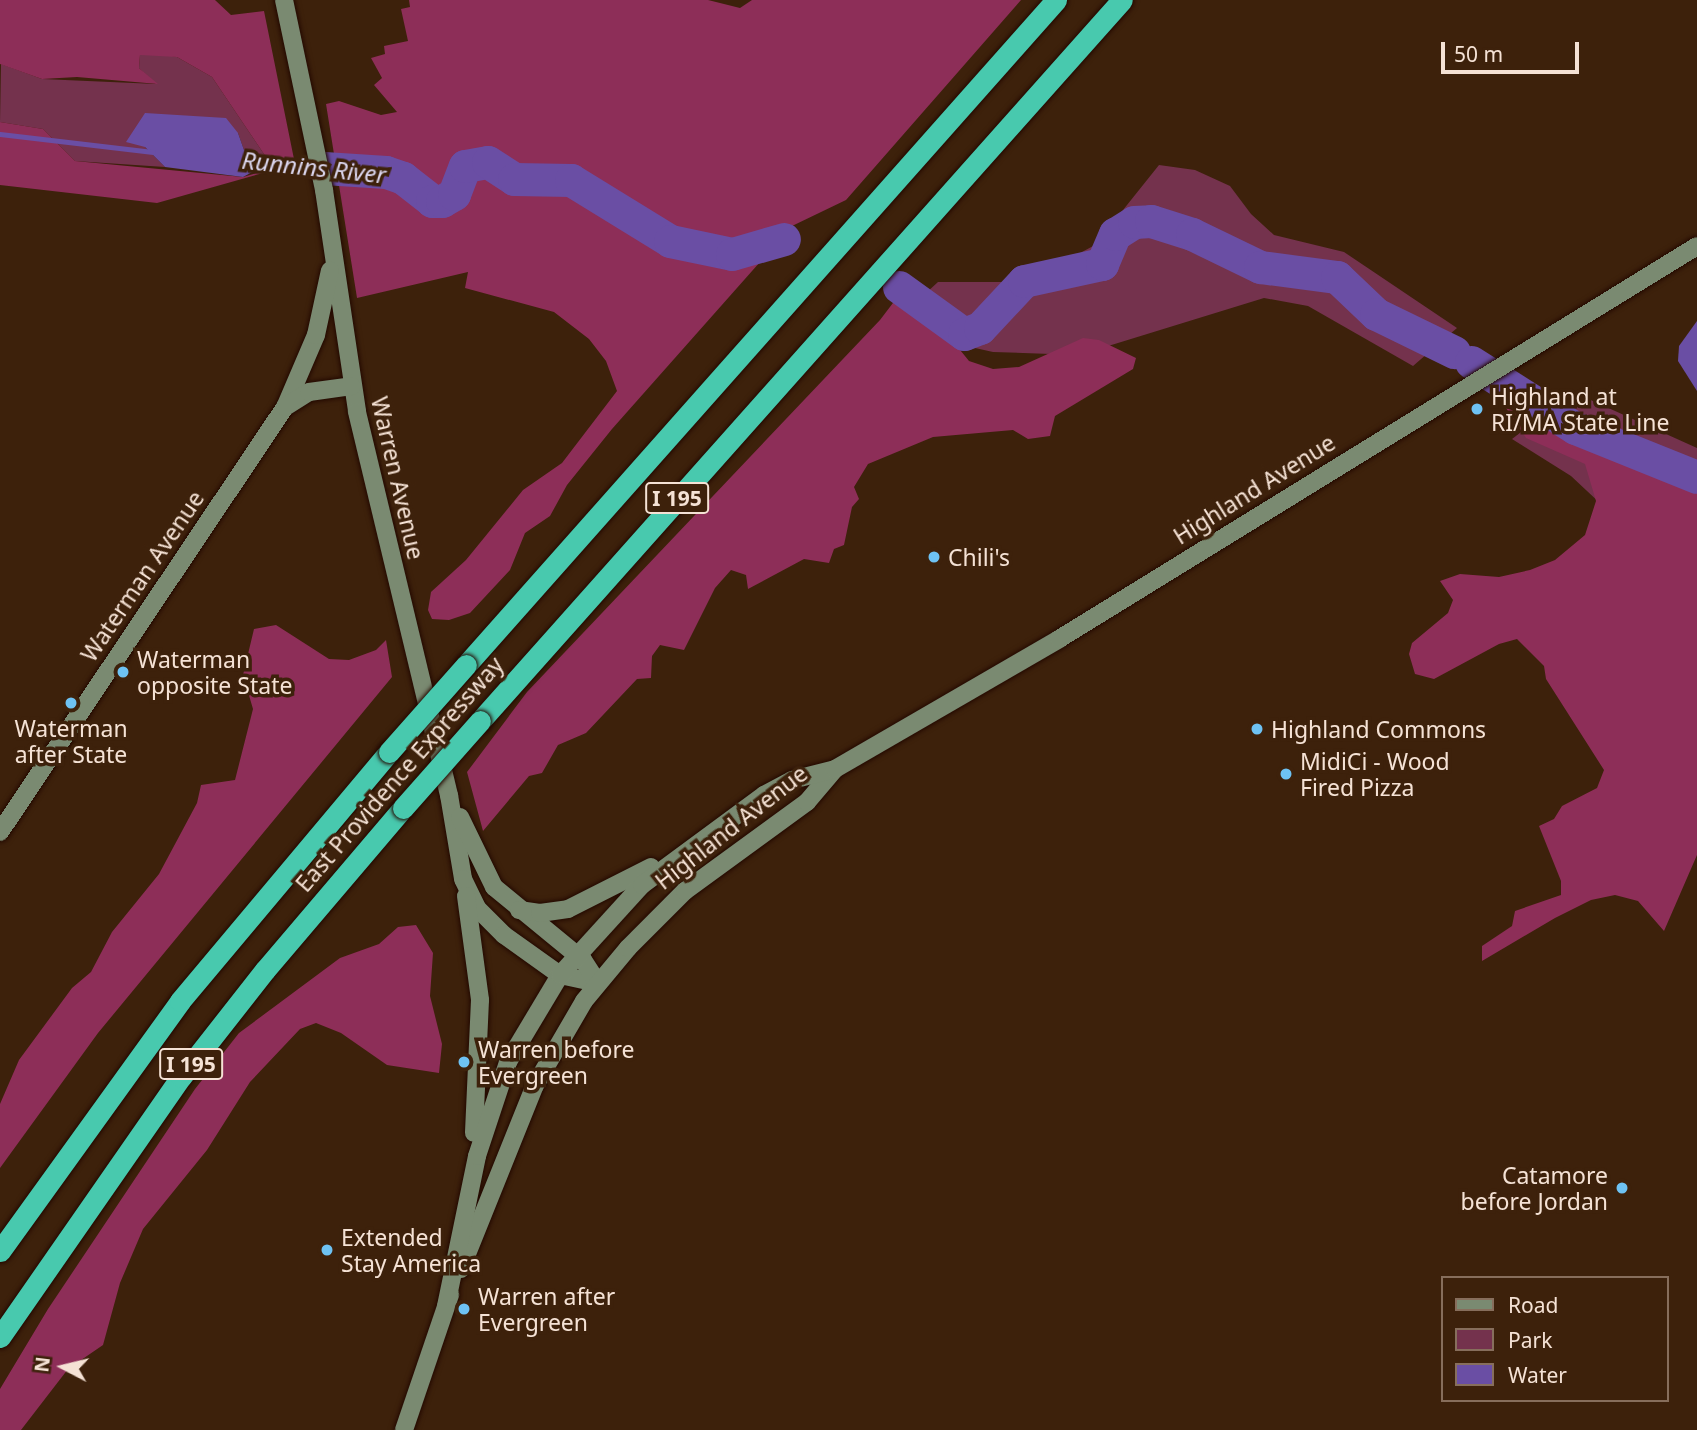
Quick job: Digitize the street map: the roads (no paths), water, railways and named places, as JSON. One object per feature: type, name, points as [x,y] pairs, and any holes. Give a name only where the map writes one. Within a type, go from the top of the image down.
[{"type":"highway","name":"East Providence Expressway","points":[[0,1251],[180,1001],[388,752],[1056,0]]},
{"type":"highway","name":"East Providence Expressway","points":[[0,1337],[189,1066],[403,808],[874,275],[1122,0]]},
{"type":"main road","name":"Warren Avenue","points":[[284,0],[324,190],[352,386],[449,795],[463,879],[489,922],[561,975],[598,983]]},
{"type":"main road","name":"Highland Avenue","points":[[561,975],[633,893],[689,848],[779,786],[835,769],[1059,639],[1697,246]]},
{"type":"main road","points":[[285,407],[319,325],[333,256]]},
{"type":"main road","name":"Waterman Avenue","points":[[0,832],[285,407],[309,392],[352,386]]},
{"type":"main road","name":"Highland Avenue","points":[[598,983],[685,891],[807,802],[835,769]]},
{"type":"main road","name":"Warren Avenue","points":[[449,795],[489,879],[514,907],[577,954],[598,983]]},
{"type":"main road","points":[[514,907],[534,913],[568,909],[689,848]]},
{"type":"main road","points":[[446,1306],[463,1215],[480,1050],[478,982],[463,879]]},
{"type":"main road","points":[[463,1215],[501,1079],[527,1026],[561,975]]},
{"type":"main road","points":[[404,1430],[446,1306],[534,1087],[598,983]]},
{"type":"water","points":[[145,113],[226,118],[238,133],[244,150],[257,157],[256,170],[243,177],[165,167],[145,147],[126,142]]},
{"type":"water","points":[[1697,321],[1697,391],[1678,361],[1679,346]]},
{"type":"waterway","name":"Runnins River","points":[[0,134],[153,152]]},
{"type":"waterway","name":"Runnins River","points":[[250,158],[317,167]]},
{"type":"waterway","name":"Runnins River","points":[[324,168],[386,172],[403,178],[432,201],[442,201],[454,194],[465,166],[488,162],[514,179],[571,180],[670,241],[732,254],[784,239]]},
{"type":"waterway","name":"Runnins River","points":[[899,287],[964,334],[980,328],[1024,281],[1102,264],[1115,234],[1134,222],[1151,221],[1192,234],[1260,267],[1337,277],[1376,314],[1454,352]]},
{"type":"waterway","name":"Runnins River","points":[[1471,362],[1575,428],[1697,477]]},
{"type":"place","name":"Highland at RI/MA State Line","points":[[1477,409]]},
{"type":"place","name":"Chili's","points":[[934,557]]},
{"type":"place","name":"Waterman opposite State","points":[[123,672]]},
{"type":"place","name":"Waterman after State","points":[[71,703]]},
{"type":"place","name":"Highland Commons","points":[[1257,729]]},
{"type":"place","name":"MidiCi - Wood Fired Pizza","points":[[1286,774]]},
{"type":"place","name":"Warren before Evergreen","points":[[464,1062]]},
{"type":"place","name":"Catamore before Jordan","points":[[1622,1188]]},
{"type":"place","name":"Extended Stay America","points":[[327,1250]]},
{"type":"place","name":"Warren after Evergreen","points":[[464,1309]]}]
